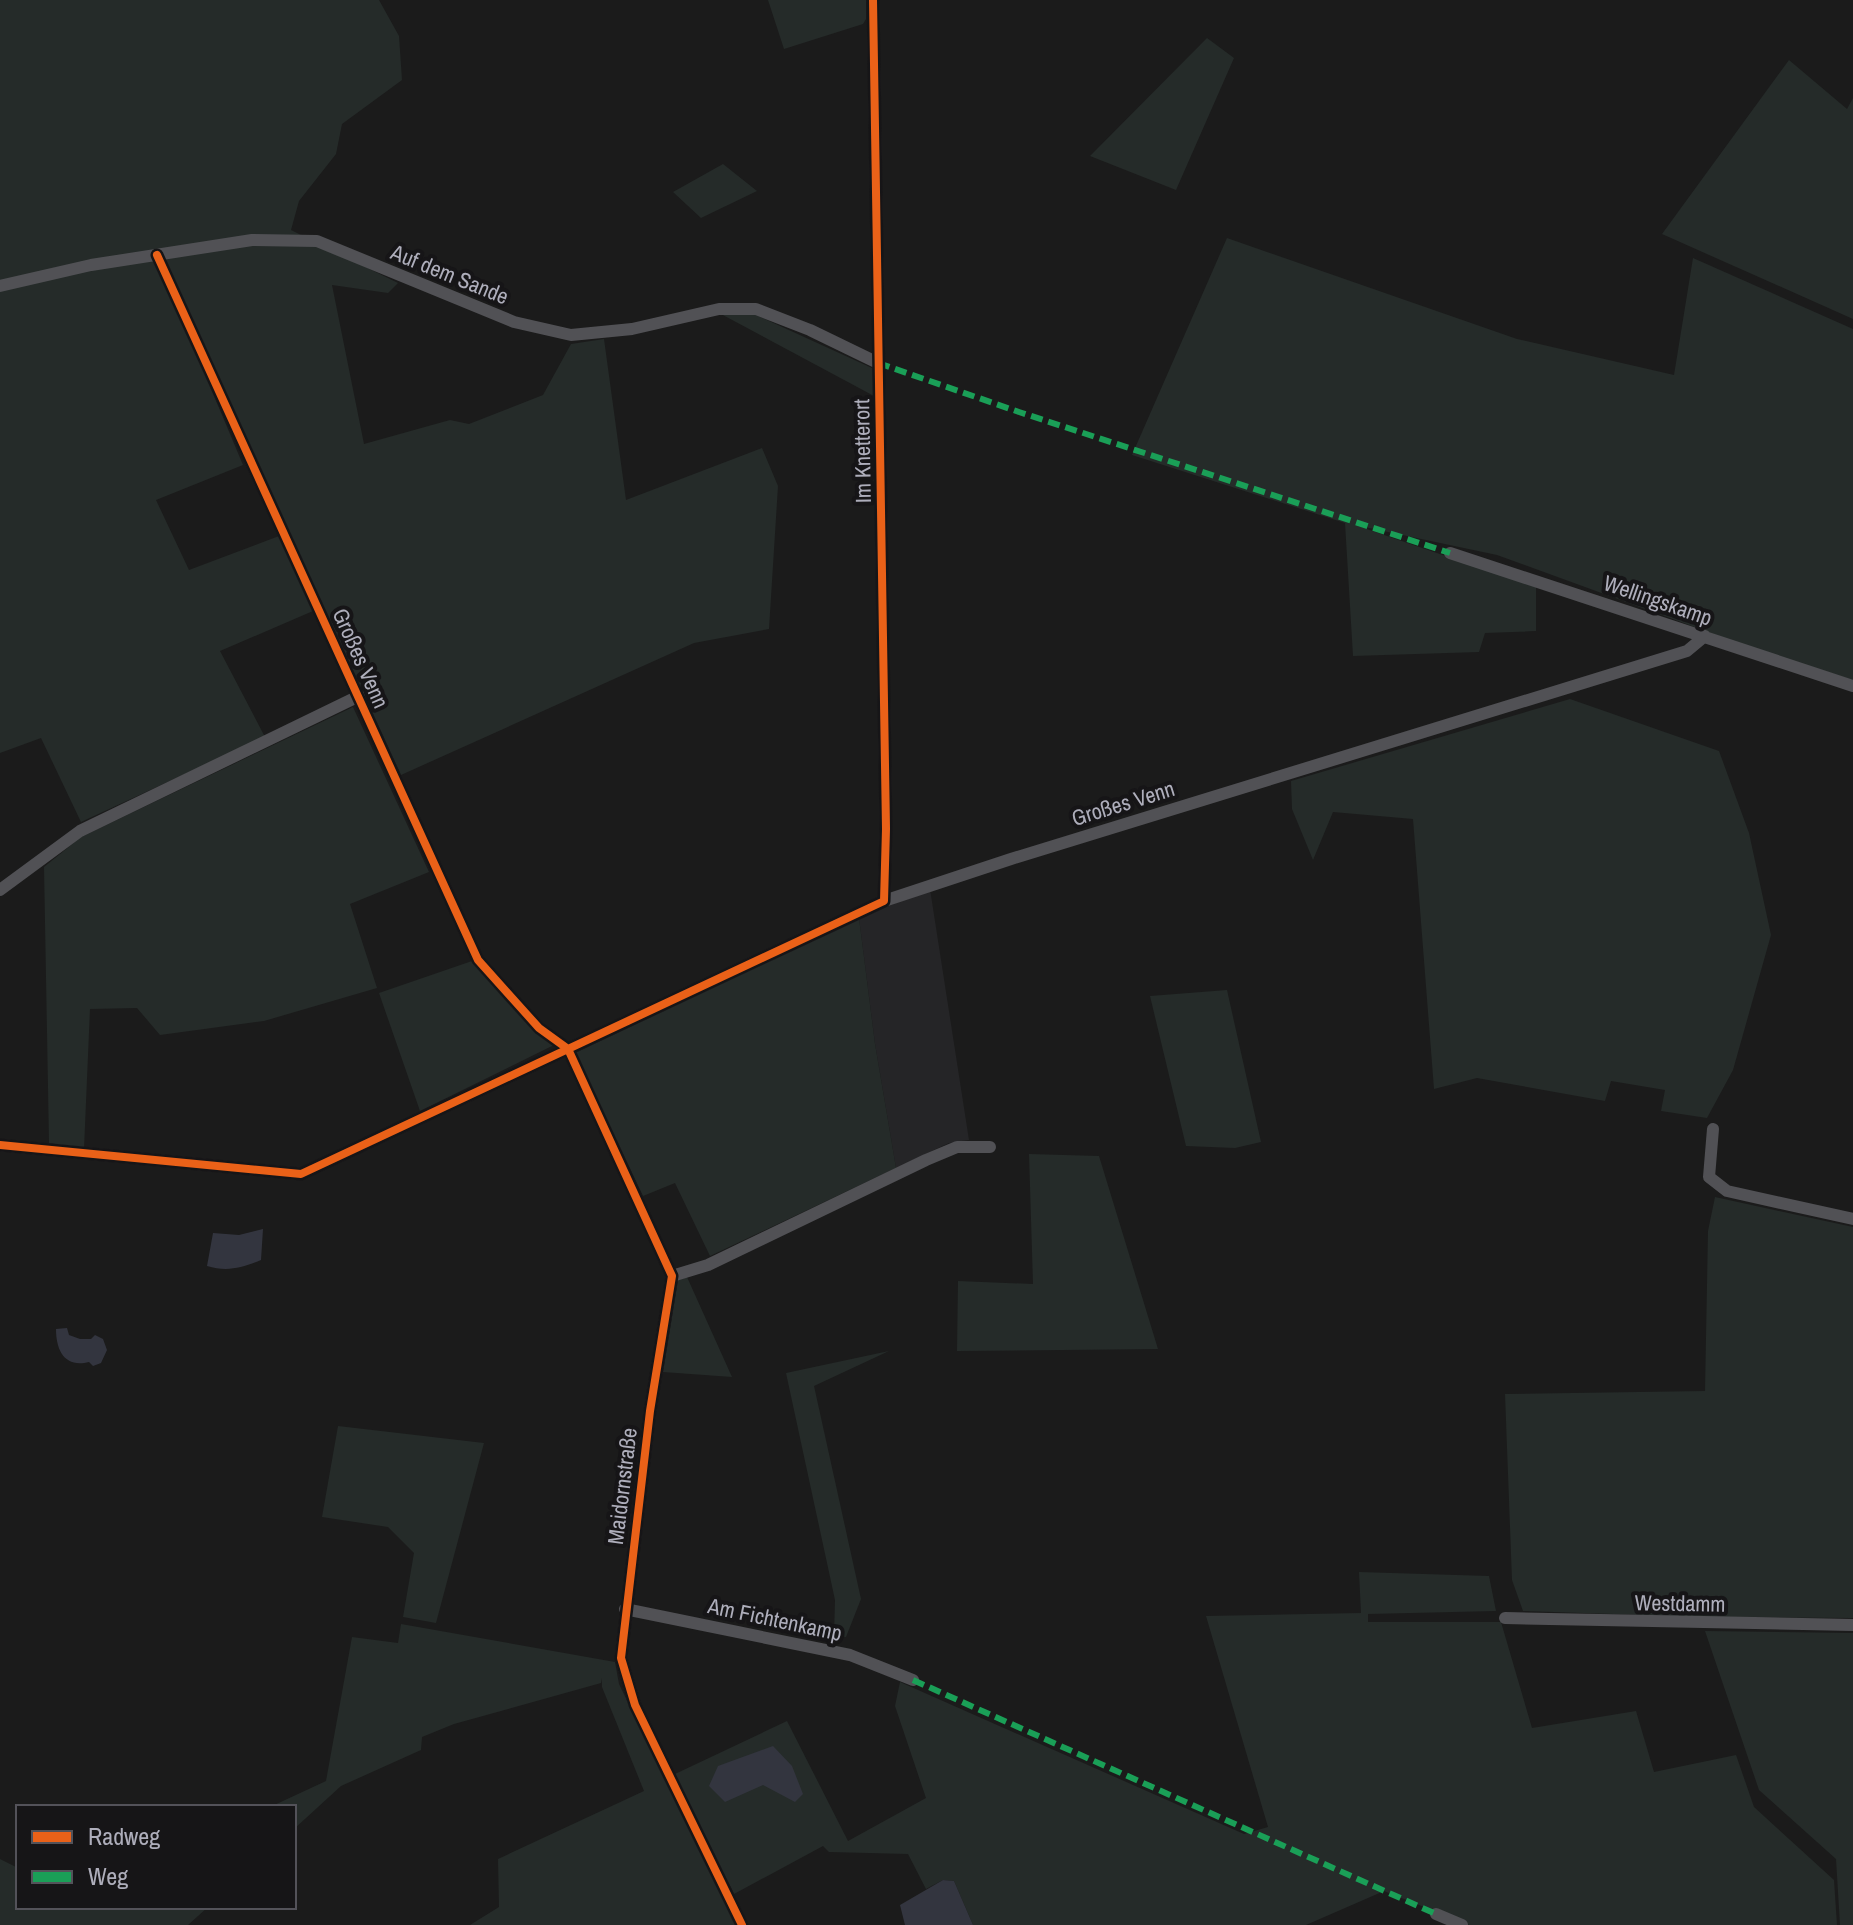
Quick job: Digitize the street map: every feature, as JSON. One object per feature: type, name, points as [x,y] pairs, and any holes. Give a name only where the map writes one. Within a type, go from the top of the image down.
[{"type":"street","name":"Im Knetterort","points":[[873,0],[886,829],[884,901]]},
{"type":"street","name":"Auf dem Sande","points":[[0,286],[91,265],[252,240],[317,241],[514,322],[571,335],[632,329],[719,309],[756,309],[810,330],[878,363]]},
{"type":"street","name":"Großes Venn","points":[[157,255],[478,960],[539,1028],[568,1049]]},
{"type":"street","name":"Wellingskamp","points":[[1450,553],[1853,686]]},
{"type":"street","name":"Großes Venn","points":[[0,1145],[301,1174],[884,901],[1687,651],[1705,636]]},
{"type":"street","name":"Großes Venn","points":[[0,890],[80,831],[359,696]]},
{"type":"street","points":[[568,1049],[672,1276],[708,1265],[957,1147],[990,1147]]},
{"type":"street","points":[[1713,1129],[1709,1177],[1727,1191],[1853,1219]]},
{"type":"street","name":"Maidornstraße","points":[[672,1276],[650,1411],[621,1658],[635,1705],[742,1925]]},
{"type":"street","name":"Am Fichtenkamp","points":[[625,1609],[850,1655],[913,1680]]},
{"type":"street","name":"Westdamm","points":[[1505,1618],[1853,1625]]},
{"type":"street","points":[[1436,1914],[1462,1925]]},
{"type":"shaded area","points":[[0,0],[379,0],[399,36],[402,80],[342,124],[336,154],[299,201],[291,230],[398,283],[388,293],[332,285],[364,444],[450,420],[469,424],[543,395],[571,344],[604,339],[626,500],[762,448],[778,486],[769,629],[694,643],[401,775],[273,496],[178,310],[243,465],[156,500],[189,570],[279,536],[313,611],[220,651],[265,737],[81,822],[41,738],[0,753]]},
{"type":"shaded area","points":[[768,0],[866,0],[866,19],[863,24],[784,49]]},
{"type":"shaded area","points":[[1207,38],[1234,58],[1176,190],[1090,156]]},
{"type":"shaded area","points":[[1789,60],[1847,109],[1853,98],[1853,319],[1662,234]]},
{"type":"shaded area","points":[[723,164],[757,191],[701,218],[673,192]]},
{"type":"shaded area","points":[[1227,238],[1517,339],[1674,375],[1693,258],[1853,329],[1853,680],[1755,649],[1497,555],[1355,525],[1536,587],[1536,631],[1485,633],[1479,652],[1353,656],[1345,523],[1132,455]]},
{"type":"shaded area","points":[[721,314],[756,315],[872,368],[874,396]]},
{"type":"shaded area","points":[[1570,699],[1719,751],[1749,833],[1771,935],[1733,1070],[1707,1118],[1661,1111],[1665,1090],[1611,1081],[1605,1101],[1477,1078],[1434,1089],[1413,819],[1333,812],[1313,860],[1292,809],[1291,781]]},
{"type":"shaded area","points":[[353,707],[429,872],[350,904],[377,988],[264,1021],[160,1035],[137,1008],[90,1009],[84,1149],[49,1143],[44,867],[81,837]]},
{"type":"shaded area","points":[[930,889],[969,1140],[949,1143],[896,1168],[875,1044],[859,918]]},
{"type":"shaded area","points":[[859,918],[875,1044],[896,1168],[710,1256],[675,1183],[643,1196],[575,1053]]},
{"type":"shaded area","points":[[472,961],[554,1045],[420,1111],[379,993]]},
{"type":"shaded area","points":[[1227,990],[1261,1142],[1235,1148],[1186,1146],[1150,996]]},
{"type":"shaded area","points":[[1029,1154],[1099,1156],[1158,1349],[957,1351],[958,1281],[1033,1284]]},
{"type":"shaded area","points":[[1715,1197],[1853,1227],[1853,1618],[1523,1611],[1512,1580],[1505,1394],[1705,1391],[1708,1231]]},
{"type":"shaded area","points":[[263,1229],[261,1260],[234,1268],[207,1266],[213,1233],[239,1235]]},
{"type":"shaded area","points":[[687,1277],[732,1377],[663,1372],[678,1280]]},
{"type":"shaded area","points":[[67,1328],[69,1335],[80,1339],[91,1339],[95,1335],[103,1339],[107,1350],[101,1363],[93,1366],[89,1362],[68,1360],[64,1356],[60,1351],[56,1329]]},
{"type":"shaded area","points":[[889,1351],[814,1386],[861,1599],[846,1637],[834,1636],[835,1600],[786,1373]]},
{"type":"shaded area","points":[[338,1426],[484,1443],[436,1623],[403,1617],[414,1553],[388,1527],[322,1517]]},
{"type":"shaded area","points":[[1359,1572],[1489,1576],[1496,1611],[1368,1614],[1368,1622],[1501,1622],[1532,1728],[1636,1711],[1654,1772],[1736,1755],[1754,1807],[1834,1880],[1837,1925],[1469,1925],[1384,1891],[1306,1925],[973,1925],[954,1881],[943,1880],[926,1889],[908,1854],[829,1852],[823,1846],[734,1894],[675,1774],[787,1721],[848,1841],[926,1798],[895,1706],[900,1682],[1244,1834],[1268,1827],[1206,1616],[1361,1613]]},
{"type":"shaded area","points":[[401,1624],[615,1662],[619,1684],[736,1925],[470,1925],[499,1907],[498,1859],[644,1791],[602,1687],[602,1678],[601,1683],[454,1724],[422,1737],[421,1750],[341,1786],[296,1827],[296,1805],[274,1805],[326,1781],[352,1637],[398,1643]]},
{"type":"shaded area","points":[[1705,1631],[1853,1633],[1853,1925],[1840,1925],[1836,1859],[1759,1790]]},
{"type":"shaded area","points":[[773,1746],[792,1766],[803,1794],[795,1802],[763,1785],[725,1802],[709,1786],[718,1766]]},
{"type":"shaded area","points":[[0,1859],[16,1867],[16,1909],[206,1909],[188,1925],[0,1925]]},
{"type":"shaded area","points":[[943,1880],[954,1881],[973,1925],[905,1925],[900,1905]]},
{"type":"marked path","points":[[878,363],[1450,553]]},
{"type":"marked path","points":[[913,1680],[1436,1914]]},
{"type":"cycle path","points":[[0,1145],[301,1174],[884,901],[886,829],[873,0]]},
{"type":"cycle path","points":[[157,255],[478,960],[539,1028],[568,1049],[672,1276],[650,1411],[621,1658],[635,1705],[742,1925]]}]
